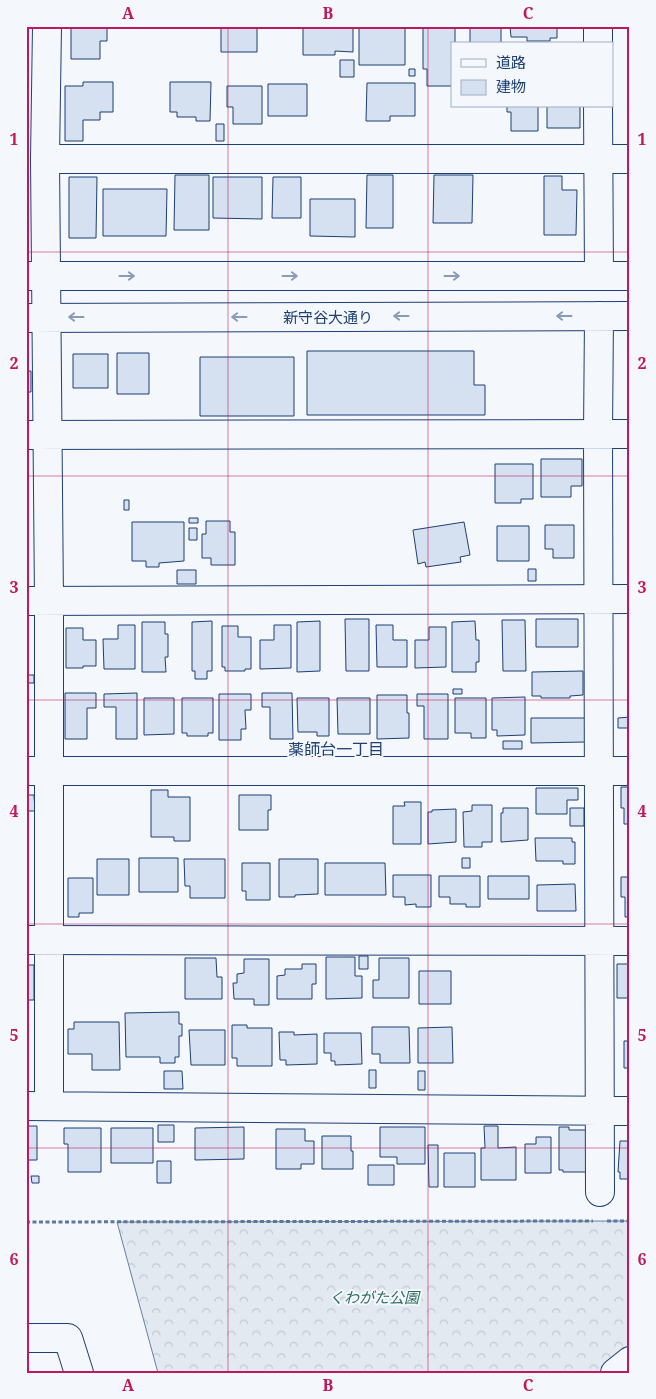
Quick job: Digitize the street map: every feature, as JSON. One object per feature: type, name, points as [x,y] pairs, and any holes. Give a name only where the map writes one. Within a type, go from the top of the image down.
[{"type":"street","points":[[47,26],[45,159],[36,276],[38,1106],[630,1110]]},
{"type":"street","points":[[598,26],[598,42]]},
{"type":"street","points":[[598,108],[599,276]]},
{"type":"street","points":[[45,159],[630,159]]},
{"type":"street","points":[[36,276],[630,276]]},
{"type":"street","points":[[599,316],[600,1192]]},
{"type":"street","name":"新守谷大通り","points":[[36,318],[630,316]]},
{"type":"street","points":[[37,435],[630,434]]},
{"type":"street","points":[[38,601],[630,599]]},
{"type":"street","points":[[38,770],[630,771]]},
{"type":"street","points":[[38,940],[630,941]]},
{"type":"street","points":[[26,1338],[68,1338],[79,1373]]},
{"type":"street","points":[[615,1373],[630,1360]]},
{"type":"path","points":[[26,1222],[630,1220]]},
{"type":"green space","name":"くわがた公園","points":[[630,1221],[630,1361],[615,1373],[158,1373],[117,1222]]},
{"type":"building","points":[[71,26],[107,26],[107,41],[100,41],[100,59],[71,59]]},
{"type":"building","points":[[221,26],[257,26],[257,52],[221,52]]},
{"type":"building","points":[[303,26],[353,26],[353,52],[335,51],[335,55],[303,55]]},
{"type":"building","points":[[359,26],[405,26],[405,65],[359,65]]},
{"type":"building","points":[[470,26],[501,26],[501,42],[470,42]]},
{"type":"building","points":[[510,26],[557,26],[557,38],[550,38],[550,41],[527,41],[527,37],[511,37]]},
{"type":"building","points":[[423,27],[455,27],[455,42],[451,42],[451,86],[427,86],[427,69],[423,69]]},
{"type":"building","points":[[340,60],[354,60],[354,77],[340,77]]},
{"type":"building","points":[[409,69],[415,69],[415,76],[409,76]]},
{"type":"building","points":[[83,82],[113,82],[113,112],[100,112],[100,120],[83,120],[83,141],[65,141],[65,86],[83,86]]},
{"type":"building","points":[[170,82],[211,82],[210,121],[196,121],[196,117],[177,117],[177,112],[170,112]]},
{"type":"building","points":[[367,83],[415,83],[415,116],[390,116],[390,121],[366,121]]},
{"type":"building","points":[[268,84],[307,84],[307,116],[268,116]]},
{"type":"building","points":[[227,86],[262,86],[262,124],[233,124],[233,107],[227,107]]},
{"type":"building","points":[[507,108],[538,108],[538,131],[511,131],[511,112],[507,112]]},
{"type":"building","points":[[547,108],[580,108],[580,128],[547,128]]},
{"type":"building","points":[[216,124],[224,124],[224,141],[216,141]]},
{"type":"building","points":[[175,175],[209,175],[209,230],[174,230]]},
{"type":"building","points":[[367,175],[393,175],[393,228],[366,228]]},
{"type":"building","points":[[434,175],[473,175],[472,223],[433,223]]},
{"type":"building","points":[[544,176],[562,176],[562,190],[577,190],[576,235],[544,235]]},
{"type":"building","points":[[69,177],[97,177],[96,238],[69,238]]},
{"type":"building","points":[[213,177],[262,177],[262,219],[213,218]]},
{"type":"building","points":[[273,177],[301,177],[301,218],[272,218]]},
{"type":"building","points":[[103,189],[167,189],[166,236],[103,236]]},
{"type":"building","points":[[310,199],[355,199],[355,237],[310,236]]},
{"type":"building","points":[[307,351],[474,351],[474,385],[485,385],[485,415],[307,415]]},
{"type":"building","points":[[117,353],[149,353],[149,394],[117,394]]},
{"type":"building","points":[[73,354],[108,354],[108,388],[73,388]]},
{"type":"building","points":[[200,357],[294,357],[294,416],[200,416]]},
{"type":"building","points":[[26,371],[31,371],[31,392],[26,392]]},
{"type":"building","points":[[541,459],[582,459],[582,486],[571,486],[571,497],[541,497]]},
{"type":"building","points":[[495,464],[533,464],[533,499],[521,499],[521,503],[495,503]]},
{"type":"building","points":[[124,500],[129,500],[129,510],[124,510]]},
{"type":"building","points":[[189,518],[198,518],[198,523],[189,523]]},
{"type":"building","points":[[206,521],[230,521],[230,532],[235,532],[235,565],[211,565],[211,558],[202,558],[202,534],[206,534]]},
{"type":"building","points":[[132,522],[184,522],[184,561],[159,563],[159,567],[146,567],[146,561],[132,561]]},
{"type":"building","points":[[464,522],[470,555],[460,557],[461,562],[426,567],[425,562],[418,564],[413,530]]},
{"type":"building","points":[[545,525],[574,525],[574,558],[553,558],[553,549],[545,549]]},
{"type":"building","points":[[497,526],[529,526],[529,561],[497,561]]},
{"type":"building","points":[[189,528],[197,528],[197,540],[189,540]]},
{"type":"building","points":[[528,569],[536,569],[536,581],[528,581]]},
{"type":"building","points":[[177,570],[196,570],[196,584],[177,584]]},
{"type":"building","points":[[345,619],[369,619],[369,671],[346,671]]},
{"type":"building","points":[[536,619],[578,619],[578,647],[536,647]]},
{"type":"building","points":[[502,620],[525,620],[526,671],[503,671]]},
{"type":"building","points":[[212,621],[212,671],[207,671],[207,679],[195,679],[195,671],[192,671],[192,622]]},
{"type":"building","points":[[320,621],[320,671],[297,672],[297,622]]},
{"type":"building","points":[[475,621],[476,640],[479,640],[479,662],[476,662],[476,672],[452,672],[452,622]]},
{"type":"building","points":[[142,622],[165,622],[165,634],[168,634],[168,657],[165,657],[166,672],[142,672]]},
{"type":"building","points":[[118,625],[135,625],[135,669],[104,669],[103,639],[118,639]]},
{"type":"building","points":[[274,625],[291,625],[291,668],[260,669],[260,640],[274,640]]},
{"type":"building","points":[[376,625],[393,625],[393,640],[407,640],[407,667],[377,667]]},
{"type":"building","points":[[222,626],[238,626],[238,637],[251,637],[251,669],[245,669],[245,671],[225,671],[225,667],[222,667]]},
{"type":"building","points":[[429,627],[446,627],[446,667],[415,668],[415,640],[429,640]]},
{"type":"building","points":[[66,628],[83,628],[83,640],[96,640],[96,666],[66,668]]},
{"type":"building","points":[[583,671],[583,695],[570,696],[570,698],[541,698],[541,696],[532,696],[532,672]]},
{"type":"building","points":[[28,675],[34,675],[34,683],[28,683]]},
{"type":"building","points":[[453,689],[462,689],[462,694],[453,694]]},
{"type":"building","points":[[65,693],[96,693],[96,708],[87,708],[87,739],[65,739]]},
{"type":"building","points":[[137,693],[137,739],[116,739],[116,707],[104,707],[104,694]]},
{"type":"building","points":[[262,693],[292,693],[293,739],[270,739],[270,707],[262,707]]},
{"type":"building","points":[[219,694],[251,694],[251,710],[245,710],[246,729],[241,729],[241,740],[219,740]]},
{"type":"building","points":[[417,694],[448,694],[448,739],[424,739],[424,706],[417,706]]},
{"type":"building","points":[[377,695],[407,695],[409,738],[377,739]]},
{"type":"building","points":[[525,697],[525,735],[497,736],[497,730],[492,730],[492,698]]},
{"type":"building","points":[[144,698],[174,698],[174,734],[144,735]]},
{"type":"building","points":[[182,698],[213,698],[213,733],[208,733],[208,736],[187,736],[187,733],[182,733]]},
{"type":"building","points":[[297,698],[329,698],[329,736],[317,736],[317,732],[298,732]]},
{"type":"building","points":[[337,698],[370,698],[370,734],[338,734]]},
{"type":"building","points":[[455,698],[486,698],[486,738],[471,738],[471,733],[455,733]]},
{"type":"building","points":[[630,717],[630,728],[618,728],[618,718]]},
{"type":"building","points":[[531,718],[585,718],[585,742],[531,743]]},
{"type":"building","points":[[503,741],[522,741],[522,749],[503,749]]},
{"type":"building","points":[[621,787],[630,787],[630,824],[624,824],[624,808],[621,808]]},
{"type":"building","points":[[536,788],[578,788],[578,800],[567,800],[567,814],[536,814]]},
{"type":"building","points":[[151,790],[168,790],[168,797],[190,797],[190,841],[174,841],[174,837],[151,837]]},
{"type":"building","points":[[28,795],[34,795],[35,811],[28,811]]},
{"type":"building","points":[[239,795],[271,795],[271,810],[268,810],[268,830],[239,830]]},
{"type":"building","points":[[404,802],[421,802],[421,844],[393,844],[393,806],[405,806]]},
{"type":"building","points":[[472,805],[492,805],[492,842],[482,842],[482,847],[464,847],[463,812],[472,811]]},
{"type":"building","points":[[503,808],[528,808],[528,840],[501,842],[501,813],[503,813]]},
{"type":"building","points":[[570,808],[584,808],[584,826],[570,826]]},
{"type":"building","points":[[456,809],[456,842],[428,844],[428,812],[432,812],[432,810]]},
{"type":"building","points":[[535,838],[572,838],[572,842],[575,842],[575,864],[563,864],[563,861],[536,861]]},
{"type":"building","points":[[139,858],[178,858],[178,892],[139,892]]},
{"type":"building","points":[[462,858],[470,858],[470,868],[462,868]]},
{"type":"building","points":[[97,859],[129,859],[129,895],[97,895]]},
{"type":"building","points":[[184,859],[225,859],[225,898],[190,898],[190,886],[185,886]]},
{"type":"building","points":[[279,859],[318,859],[318,894],[279,897]]},
{"type":"building","points":[[242,863],[270,863],[270,900],[246,900],[246,891],[242,891]]},
{"type":"building","points":[[325,863],[385,863],[386,895],[325,895]]},
{"type":"building","points":[[393,875],[431,875],[431,907],[416,907],[416,904],[405,905],[405,897],[393,897]]},
{"type":"building","points":[[439,876],[480,876],[480,907],[466,907],[466,904],[450,904],[450,897],[439,897]]},
{"type":"building","points":[[488,876],[529,876],[529,899],[488,899]]},
{"type":"building","points":[[621,877],[630,877],[630,917],[625,917],[625,897],[621,897]]},
{"type":"building","points":[[68,878],[93,878],[93,913],[79,913],[79,917],[68,917]]},
{"type":"building","points":[[575,884],[576,911],[537,911],[537,885]]},
{"type":"building","points":[[359,956],[368,956],[368,969],[359,969]]},
{"type":"building","points":[[326,957],[355,957],[355,976],[362,976],[362,998],[326,999]]},
{"type":"building","points":[[185,958],[216,958],[217,977],[222,977],[222,999],[185,999]]},
{"type":"building","points":[[379,958],[409,958],[409,998],[373,998],[373,980],[379,980]]},
{"type":"building","points":[[244,959],[269,959],[269,1005],[254,1005],[254,999],[234,999],[233,983],[237,983],[237,974],[244,973]]},
{"type":"building","points":[[302,964],[316,964],[316,984],[312,984],[312,999],[277,999],[277,976],[285,975],[285,969],[302,969]]},
{"type":"building","points":[[617,964],[630,964],[630,998],[617,998]]},
{"type":"building","points":[[26,965],[34,965],[34,1000],[26,1000]]},
{"type":"building","points":[[419,971],[451,971],[451,1004],[419,1004]]},
{"type":"building","points":[[179,1012],[182,1036],[179,1036],[179,1057],[175,1057],[175,1063],[160,1063],[160,1057],[126,1057],[125,1013]]},
{"type":"building","points":[[74,1022],[119,1022],[120,1070],[92,1070],[92,1054],[68,1054],[68,1029],[74,1029]]},
{"type":"building","points":[[232,1025],[247,1025],[247,1028],[272,1028],[272,1066],[237,1066],[237,1058],[232,1058]]},
{"type":"building","points":[[372,1027],[409,1027],[410,1063],[380,1063],[380,1054],[372,1054]]},
{"type":"building","points":[[452,1027],[453,1063],[418,1063],[418,1028]]},
{"type":"building","points":[[189,1030],[225,1030],[225,1065],[191,1065]]},
{"type":"building","points":[[279,1032],[294,1032],[294,1035],[317,1034],[317,1064],[286,1065],[286,1060],[280,1060]]},
{"type":"building","points":[[324,1033],[361,1033],[362,1064],[335,1065],[335,1061],[331,1061],[331,1053],[324,1053]]},
{"type":"building","points":[[624,1041],[630,1041],[630,1068],[624,1068]]},
{"type":"building","points":[[369,1070],[376,1070],[376,1088],[369,1088]]},
{"type":"building","points":[[164,1071],[182,1071],[183,1089],[164,1089]]},
{"type":"building","points":[[418,1071],[425,1071],[425,1090],[418,1090]]},
{"type":"building","points":[[158,1125],[174,1125],[174,1142],[158,1142]]},
{"type":"building","points":[[26,1126],[37,1126],[37,1160],[26,1160]]},
{"type":"building","points":[[484,1126],[498,1126],[498,1148],[516,1147],[516,1180],[481,1180],[481,1148],[485,1148]]},
{"type":"building","points":[[244,1127],[244,1159],[195,1160],[195,1128]]},
{"type":"building","points":[[380,1127],[425,1127],[425,1164],[397,1164],[397,1157],[380,1157]]},
{"type":"building","points":[[559,1127],[569,1127],[569,1130],[588,1130],[588,1172],[563,1172],[563,1170],[559,1170]]},
{"type":"building","points":[[64,1128],[101,1128],[101,1172],[68,1172],[68,1144],[64,1144]]},
{"type":"building","points":[[111,1128],[153,1128],[153,1163],[111,1163]]},
{"type":"building","points":[[276,1129],[305,1129],[305,1141],[314,1141],[314,1164],[301,1164],[301,1169],[276,1169]]},
{"type":"building","points":[[322,1136],[351,1136],[353,1169],[322,1169]]},
{"type":"building","points":[[536,1137],[551,1137],[551,1173],[525,1173],[525,1144],[536,1144]]},
{"type":"building","points":[[620,1141],[630,1141],[630,1179],[620,1179],[620,1172],[618,1172]]},
{"type":"building","points":[[428,1145],[438,1145],[438,1187],[429,1187]]},
{"type":"building","points":[[444,1153],[475,1153],[475,1187],[444,1187]]},
{"type":"building","points":[[157,1161],[171,1161],[171,1183],[157,1183]]},
{"type":"building","points":[[368,1165],[394,1165],[394,1185],[368,1185]]},
{"type":"building","points":[[31,1176],[39,1176],[39,1183],[32,1183]]},
{"type":"district","name":"薬師台一丁目","points":[[336,749]]}]
